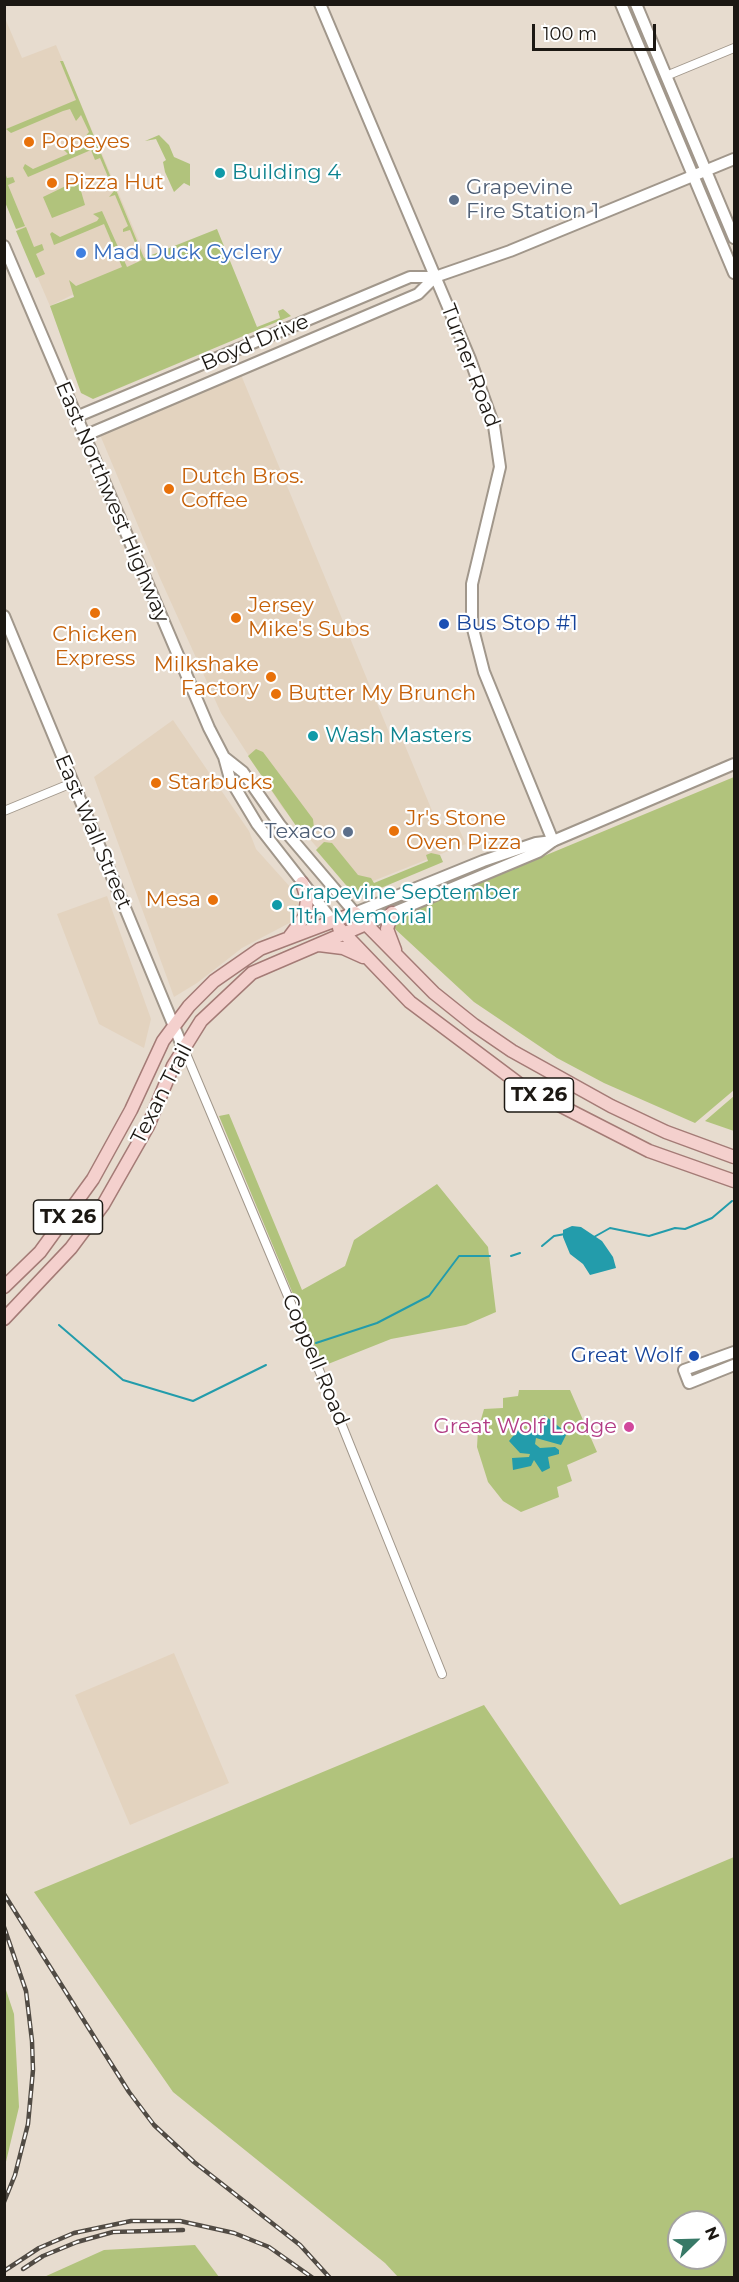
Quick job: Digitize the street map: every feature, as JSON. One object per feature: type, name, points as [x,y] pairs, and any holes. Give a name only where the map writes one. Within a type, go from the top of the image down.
[{"type":"main road","points":[[290,936],[306,916],[307,899],[302,883]]},
{"type":"main road","name":"Texan Trail","points":[[4,1287],[40,1252],[93,1179],[131,1110],[163,1041],[214,981],[241,960],[290,936],[355,912]]},
{"type":"main road","name":"TX 26","points":[[355,912],[401,962],[474,1025],[512,1052],[611,1106],[666,1132],[735,1157]]},
{"type":"main road","points":[[392,913],[387,928],[401,962]]},
{"type":"main road","name":"TX 26","points":[[332,920],[410,1002],[522,1086],[649,1151],[735,1181]]},
{"type":"main road","name":"Texan Trail","points":[[4,1319],[71,1248],[112,1190],[148,1126],[183,1048],[201,1021],[252,973],[366,924]]},
{"type":"main road","name":"TX 26","points":[[318,945],[343,948],[363,957],[375,967]]},
{"type":"main road","points":[[40,1252],[56,1265]]},
{"type":"street","name":"Turner Road","points":[[320,4],[471,362],[494,426],[500,467],[494,496],[477,551],[470,604],[476,644],[484,672],[553,841]]},
{"type":"street","points":[[621,4],[735,273]]},
{"type":"street","points":[[636,4],[735,238]]},
{"type":"street","points":[[666,76],[735,48]]},
{"type":"street","name":"Boyd Drive","points":[[76,417],[410,277],[435,277],[521,246],[735,159]]},
{"type":"street","name":"East Northwest Highway","points":[[4,246],[209,728],[224,757],[231,779],[257,824],[332,920]]},
{"type":"street","name":"Boyd Drive","points":[[84,436],[418,294],[435,277]]},
{"type":"street","points":[[317,337],[318,316]]},
{"type":"street","points":[[302,323],[317,337]]},
{"type":"street","name":"East Wall Street","points":[[4,616],[183,1048]]},
{"type":"street","name":"East Northwest Highway","points":[[224,757],[243,772],[280,825],[355,912]]},
{"type":"street","points":[[366,924],[538,852],[553,841],[735,764]]},
{"type":"street","points":[[4,811],[72,783]]},
{"type":"street","points":[[355,912],[474,864],[536,843],[553,841]]},
{"type":"street","name":"Coppell Road","points":[[183,1048],[335,1408],[442,1674]]},
{"type":"street","points":[[735,1352],[684,1370],[689,1383],[735,1365]]},
{"type":"shaded area","points":[[4,16],[22,58],[56,45],[146,258],[50,306],[5,202]]},
{"type":"shaded area","points":[[239,370],[391,737],[401,736],[438,825],[455,820],[466,844],[353,889],[282,807],[221,713],[160,578],[98,430]]},
{"type":"shaded area","points":[[173,720],[249,831],[256,849],[292,889],[299,905],[295,920],[242,948],[197,983],[174,997],[94,777]]},
{"type":"shaded area","points":[[107,896],[151,1019],[144,1048],[99,1024],[57,914]]},
{"type":"shaded area","points":[[174,1653],[229,1783],[130,1825],[75,1695]]},
{"type":"green space","points":[[60,61],[63,61],[144,258],[217,229],[257,327],[280,318],[278,311],[283,309],[291,316],[93,399],[81,393],[50,306],[74,297],[69,280],[76,286],[122,267],[104,224],[54,245],[50,234],[52,232],[60,237],[97,221],[99,218],[93,214],[102,211],[127,267],[142,260],[130,230],[123,232],[123,229],[128,226],[115,195],[109,197],[114,191],[100,158],[95,160],[91,150],[28,177],[23,168],[25,164],[33,169],[68,154],[64,148],[72,153],[90,145],[83,139],[89,132],[81,115],[76,121],[70,109],[11,133],[6,129],[76,100]]},
{"type":"green space","points":[[159,135],[169,145],[174,157],[190,164],[190,186],[184,183],[174,192],[165,172],[163,162],[166,160],[156,139],[145,141]]},
{"type":"green space","points":[[5,173],[7,178],[13,177],[15,182],[8,185],[25,226],[16,229],[5,202]]},
{"type":"green space","points":[[72,183],[74,186],[79,184],[85,205],[52,218],[43,197]]},
{"type":"green space","points":[[26,227],[34,247],[42,244],[44,250],[36,254],[45,274],[36,278],[16,231]]},
{"type":"green space","points":[[256,749],[263,752],[313,819],[314,828],[309,833],[303,836],[248,756]]},
{"type":"green space","points":[[734,777],[734,1090],[695,1123],[604,1083],[557,1058],[474,1002],[394,928],[402,915]]},
{"type":"green space","points":[[324,842],[332,843],[358,875],[371,878],[374,883],[428,861],[426,855],[431,853],[440,855],[443,862],[357,898],[316,850]]},
{"type":"green space","points":[[734,1096],[734,1131],[705,1121]]},
{"type":"green space","points":[[229,1114],[302,1290],[345,1266],[354,1240],[437,1184],[488,1247],[496,1312],[466,1325],[391,1339],[323,1366],[219,1116]]},
{"type":"green space","points":[[519,1390],[570,1390],[597,1452],[567,1465],[572,1481],[557,1487],[559,1497],[521,1512],[503,1501],[488,1482],[477,1447],[478,1430],[484,1409],[503,1408],[503,1398],[518,1396]]},
{"type":"green space","points":[[484,1705],[620,1905],[734,1857],[734,2277],[398,2277],[385,2263],[173,2092],[34,1892]]},
{"type":"green space","points":[[5,1987],[14,2014],[19,2107],[5,2166]]},
{"type":"green space","points":[[195,2245],[219,2277],[44,2277],[104,2250]]},
{"type":"water","points":[[572,1226],[581,1227],[602,1241],[613,1257],[616,1268],[590,1275],[583,1264],[570,1254],[563,1237],[563,1230]]},
{"type":"water","points":[[544,1415],[567,1433],[561,1445],[536,1438],[535,1444],[540,1448],[555,1447],[559,1450],[559,1454],[548,1457],[550,1468],[542,1472],[534,1460],[531,1466],[513,1470],[512,1458],[529,1457],[530,1454],[520,1453],[509,1441],[518,1430],[532,1429],[541,1423]]},
{"type":"waterway","points":[[594,1237],[610,1228],[649,1236],[675,1228],[685,1229],[712,1218],[732,1201]]},
{"type":"waterway","points":[[542,1246],[554,1236],[565,1234]]},
{"type":"waterway","points":[[511,1256],[520,1253]]},
{"type":"waterway","points":[[316,1343],[377,1323],[429,1296],[459,1256],[490,1256]]},
{"type":"waterway","points":[[59,1325],[123,1380],[193,1401],[266,1365]]},
{"type":"railway","points":[[4,1894],[129,2092],[154,2125],[194,2162],[300,2245],[330,2278]]},
{"type":"railway","points":[[4,1927],[26,1991],[33,2070],[28,2124],[15,2175],[4,2202]]},
{"type":"railway","points":[[4,2271],[39,2248],[74,2233],[131,2221],[180,2221],[234,2233],[269,2247],[313,2278]]},
{"type":"railway","points":[[23,2269],[43,2256],[77,2242],[113,2232],[183,2230]]},
{"type":"place","name":"Popeyes","points":[[29,142]]},
{"type":"place","name":"Building 4","points":[[220,173]]},
{"type":"place","name":"Pizza Hut","points":[[52,183]]},
{"type":"place","name":"Grapevine Fire Station 1","points":[[454,200]]},
{"type":"place","name":"Mad Duck Cyclery","points":[[81,253]]},
{"type":"place","name":"Dutch Bros. Coffee","points":[[169,489]]},
{"type":"place","name":"Chicken Express","points":[[95,613]]},
{"type":"place","name":"Jersey Mike's Subs","points":[[236,618]]},
{"type":"place","name":"Bus Stop #1","points":[[444,624]]},
{"type":"place","name":"Milkshake Factory","points":[[271,677]]},
{"type":"place","name":"Butter My Brunch","points":[[276,694]]},
{"type":"place","name":"Wash Masters","points":[[313,736]]},
{"type":"place","name":"Starbucks","points":[[156,783]]},
{"type":"place","name":"Jr's Stone Oven Pizza","points":[[394,831]]},
{"type":"place","name":"Texaco","points":[[348,832]]},
{"type":"place","name":"Mesa","points":[[213,900]]},
{"type":"place","name":"Grapevine September 11th Memorial","points":[[277,905]]},
{"type":"place","name":"Great Wolf","points":[[694,1356]]},
{"type":"place","name":"Great Wolf Lodge","points":[[629,1427]]}]
